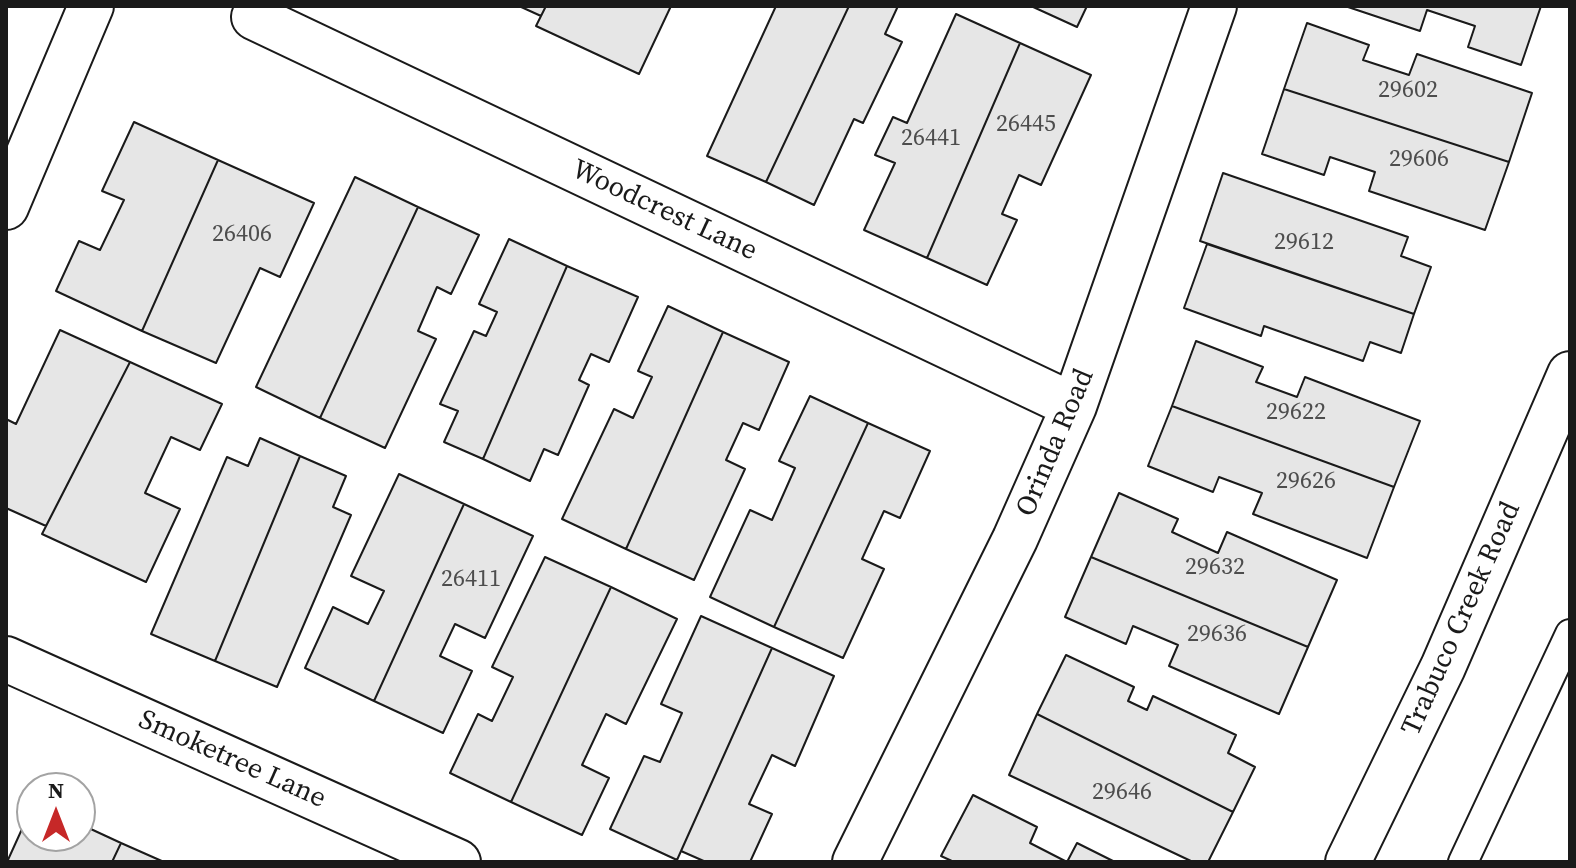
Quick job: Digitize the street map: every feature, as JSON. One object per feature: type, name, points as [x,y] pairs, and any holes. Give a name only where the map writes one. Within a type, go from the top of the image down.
[{"type":"street","points":[[6,207],[91,6]]},
{"type":"street","name":"Orinda Road","points":[[855,862],[1015,539],[1074,406],[1214,6]]},
{"type":"street","name":"Woodcrest Lane","points":[[254,17],[1074,406]]},
{"type":"street","name":"Trabuco Creek Road","points":[[1348,862],[1443,667],[1570,374]]},
{"type":"street","name":"Smoketree Lane","points":[[6,659],[458,862]]},
{"type":"lane","points":[[1463,862],[1570,634]]},
{"type":"building","points":[[519,6],[546,6],[541,16]]},
{"type":"building","points":[[546,6],[671,6],[639,74],[536,26]]},
{"type":"building","points":[[776,6],[849,6],[766,182],[707,156]]},
{"type":"building","points":[[849,6],[898,6],[885,34],[902,42],[863,123],[854,119],[814,205],[766,182]]},
{"type":"building","points":[[1031,6],[1087,6],[1077,27]]},
{"type":"building","points":[[1345,6],[1541,6],[1521,65],[1468,47],[1475,26],[1427,10],[1420,31]]},
{"type":"building","points":[[956,14],[1020,43],[927,258],[864,230],[895,163],[875,155],[893,117],[907,123]]},
{"type":"building","points":[[1307,23],[1369,45],[1363,60],[1409,75],[1417,54],[1532,93],[1509,162],[1284,89]]},
{"type":"building","points":[[1020,43],[1091,75],[1041,185],[1019,175],[1002,214],[1017,220],[987,285],[927,258]]},
{"type":"building","points":[[1284,89],[1509,162],[1485,230],[1369,191],[1375,172],[1330,157],[1324,175],[1262,154]]},
{"type":"building","points":[[134,122],[218,160],[142,331],[56,291],[79,241],[100,250],[124,200],[102,191]]},
{"type":"building","points":[[218,160],[314,203],[280,277],[260,268],[216,363],[142,331]]},
{"type":"building","points":[[1223,173],[1408,237],[1401,256],[1431,267],[1414,314],[1200,241]]},
{"type":"building","points":[[355,177],[418,207],[320,418],[256,387]]},
{"type":"building","points":[[418,207],[479,235],[451,294],[437,287],[418,331],[436,339],[385,448],[320,418]]},
{"type":"building","points":[[509,239],[567,266],[483,459],[444,442],[458,411],[440,404],[474,331],[486,336],[497,312],[479,304]]},
{"type":"building","points":[[1207,244],[1414,314],[1401,353],[1370,342],[1363,361],[1264,326],[1261,336],[1184,308]]},
{"type":"building","points":[[567,266],[638,297],[609,362],[591,354],[579,380],[589,385],[558,455],[544,449],[530,481],[483,459]]},
{"type":"building","points":[[668,306],[723,332],[626,549],[562,519],[614,409],[633,418],[652,377],[638,371]]},
{"type":"building","points":[[60,330],[130,362],[46,526],[6,508],[6,419],[16,424]]},
{"type":"building","points":[[723,332],[789,362],[759,430],[743,423],[726,460],[745,469],[694,580],[626,549]]},
{"type":"building","points":[[1196,341],[1263,367],[1256,382],[1297,397],[1305,377],[1420,421],[1394,487],[1172,406]]},
{"type":"building","points":[[130,362],[222,404],[200,450],[171,437],[145,493],[180,509],[146,582],[42,534]]},
{"type":"building","points":[[810,396],[868,423],[774,627],[710,597],[750,510],[772,520],[795,468],[779,461]]},
{"type":"building","points":[[1172,406],[1394,487],[1367,558],[1253,514],[1262,493],[1219,477],[1213,492],[1148,466]]},
{"type":"building","points":[[868,423],[930,451],[900,518],[884,511],[862,559],[884,569],[843,658],[774,627]]},
{"type":"building","points":[[260,438],[300,456],[215,661],[151,634],[227,457],[248,466]]},
{"type":"building","points":[[300,456],[346,476],[333,507],[351,515],[277,687],[215,661]]},
{"type":"building","points":[[399,474],[464,504],[374,701],[305,668],[333,607],[368,624],[384,591],[351,576]]},
{"type":"building","points":[[1119,493],[1178,519],[1172,532],[1218,553],[1227,532],[1337,580],[1308,647],[1091,557]]},
{"type":"building","points":[[464,504],[533,536],[485,638],[455,624],[440,656],[472,671],[443,733],[374,701]]},
{"type":"building","points":[[545,557],[611,587],[511,802],[450,773],[478,714],[492,721],[513,677],[492,667]]},
{"type":"building","points":[[1091,557],[1308,647],[1279,714],[1169,666],[1178,645],[1133,626],[1126,644],[1065,617]]},
{"type":"building","points":[[611,587],[677,619],[626,724],[606,714],[582,765],[609,778],[582,835],[511,802]]},
{"type":"building","points":[[701,616],[772,648],[677,860],[610,829],[644,756],[660,762],[682,713],[661,704]]},
{"type":"building","points":[[772,648],[834,676],[795,766],[772,755],[749,804],[772,814],[750,862],[706,862],[681,851]]},
{"type":"building","points":[[1066,655],[1134,687],[1128,701],[1147,710],[1153,696],[1236,735],[1228,753],[1255,767],[1233,812],[1037,714]]},
{"type":"building","points":[[1037,714],[1233,812],[1208,862],[1193,862],[1009,775]]},
{"type":"building","points":[[973,795],[1037,827],[1030,843],[1067,862],[954,862],[941,856]]},
{"type":"building","points":[[96,831],[121,843],[112,862],[7,862],[16,842],[16,852],[96,852]]},
{"type":"building","points":[[121,843],[164,862],[112,862]]},
{"type":"building","points":[[1077,843],[1115,862],[1067,862]]}]
